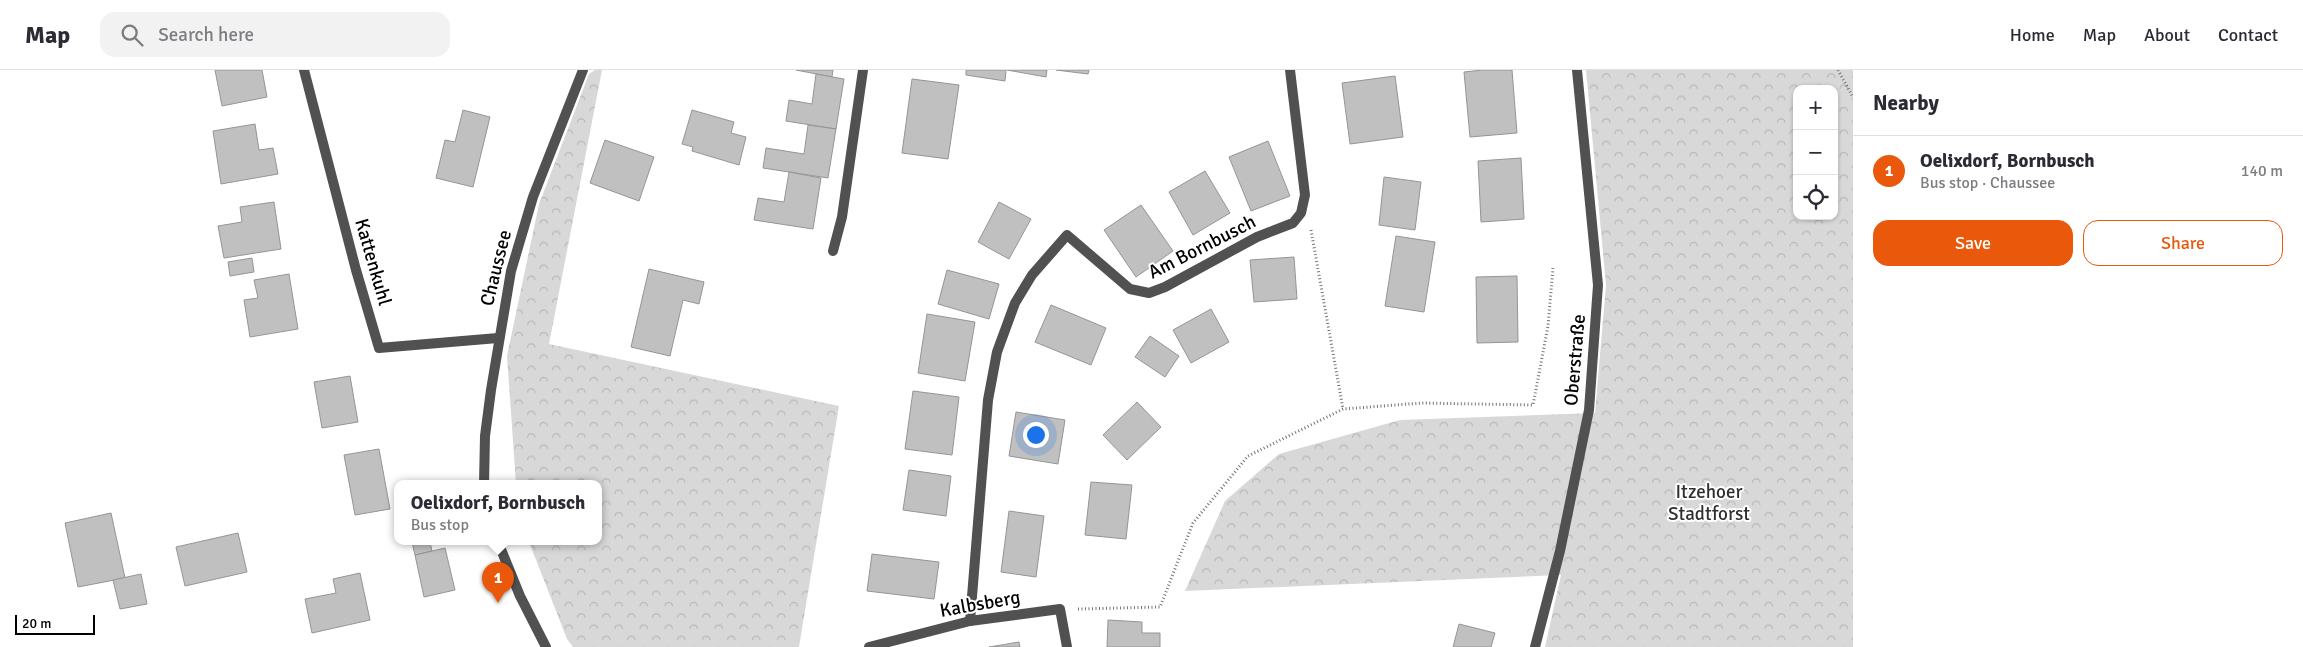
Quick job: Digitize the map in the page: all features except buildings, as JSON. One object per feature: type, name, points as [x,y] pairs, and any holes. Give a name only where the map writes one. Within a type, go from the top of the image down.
[{"type":"street","name":"Kattenkuhl","points":[[304,70],[353,261],[379,348],[498,338]]},
{"type":"street","name":"Chaussee","points":[[484,480],[485,436],[498,338],[511,271],[533,197],[583,70]]},
{"type":"street","points":[[833,251],[842,218],[863,70]]},
{"type":"street","name":"Am Bornbusch","points":[[970,621],[988,400],[995,361],[1016,303],[1037,268],[1067,235],[1130,290],[1148,294],[1165,287],[1257,238],[1293,223],[1301,212],[1304,195],[1290,70]]},
{"type":"street","name":"Oberstraße","points":[[1535,647],[1560,551],[1590,400],[1598,286],[1576,70]]},
{"type":"street","points":[[499,545],[520,596],[546,647]]},
{"type":"street","points":[[1060,609],[1066,647]]},
{"type":"street","name":"Kalbsberg","points":[[869,647],[970,621],[1060,609]]},
{"type":"path","points":[[1838,70],[1853,97]]},
{"type":"path","points":[[1304,195],[1343,409]]},
{"type":"path","points":[[1060,609],[1160,607],[1193,523],[1248,456],[1343,409],[1422,403],[1533,405],[1548,326],[1553,268]]},
{"type":"green space","points":[[595,70],[602,70],[549,344],[839,406],[799,647],[573,647],[567,639],[530,545],[602,545],[602,480],[516,480],[507,356],[539,204],[589,74]]},
{"type":"green space","name":"Itzehoer Stadtforst","points":[[1586,70],[1853,70],[1853,647],[1545,647],[1561,575],[1185,591],[1225,501],[1279,454],[1400,420],[1595,413],[1606,285]]},
{"type":"place","name":"Oelixdorf, Bornbusch","points":[[498,603]]}]
